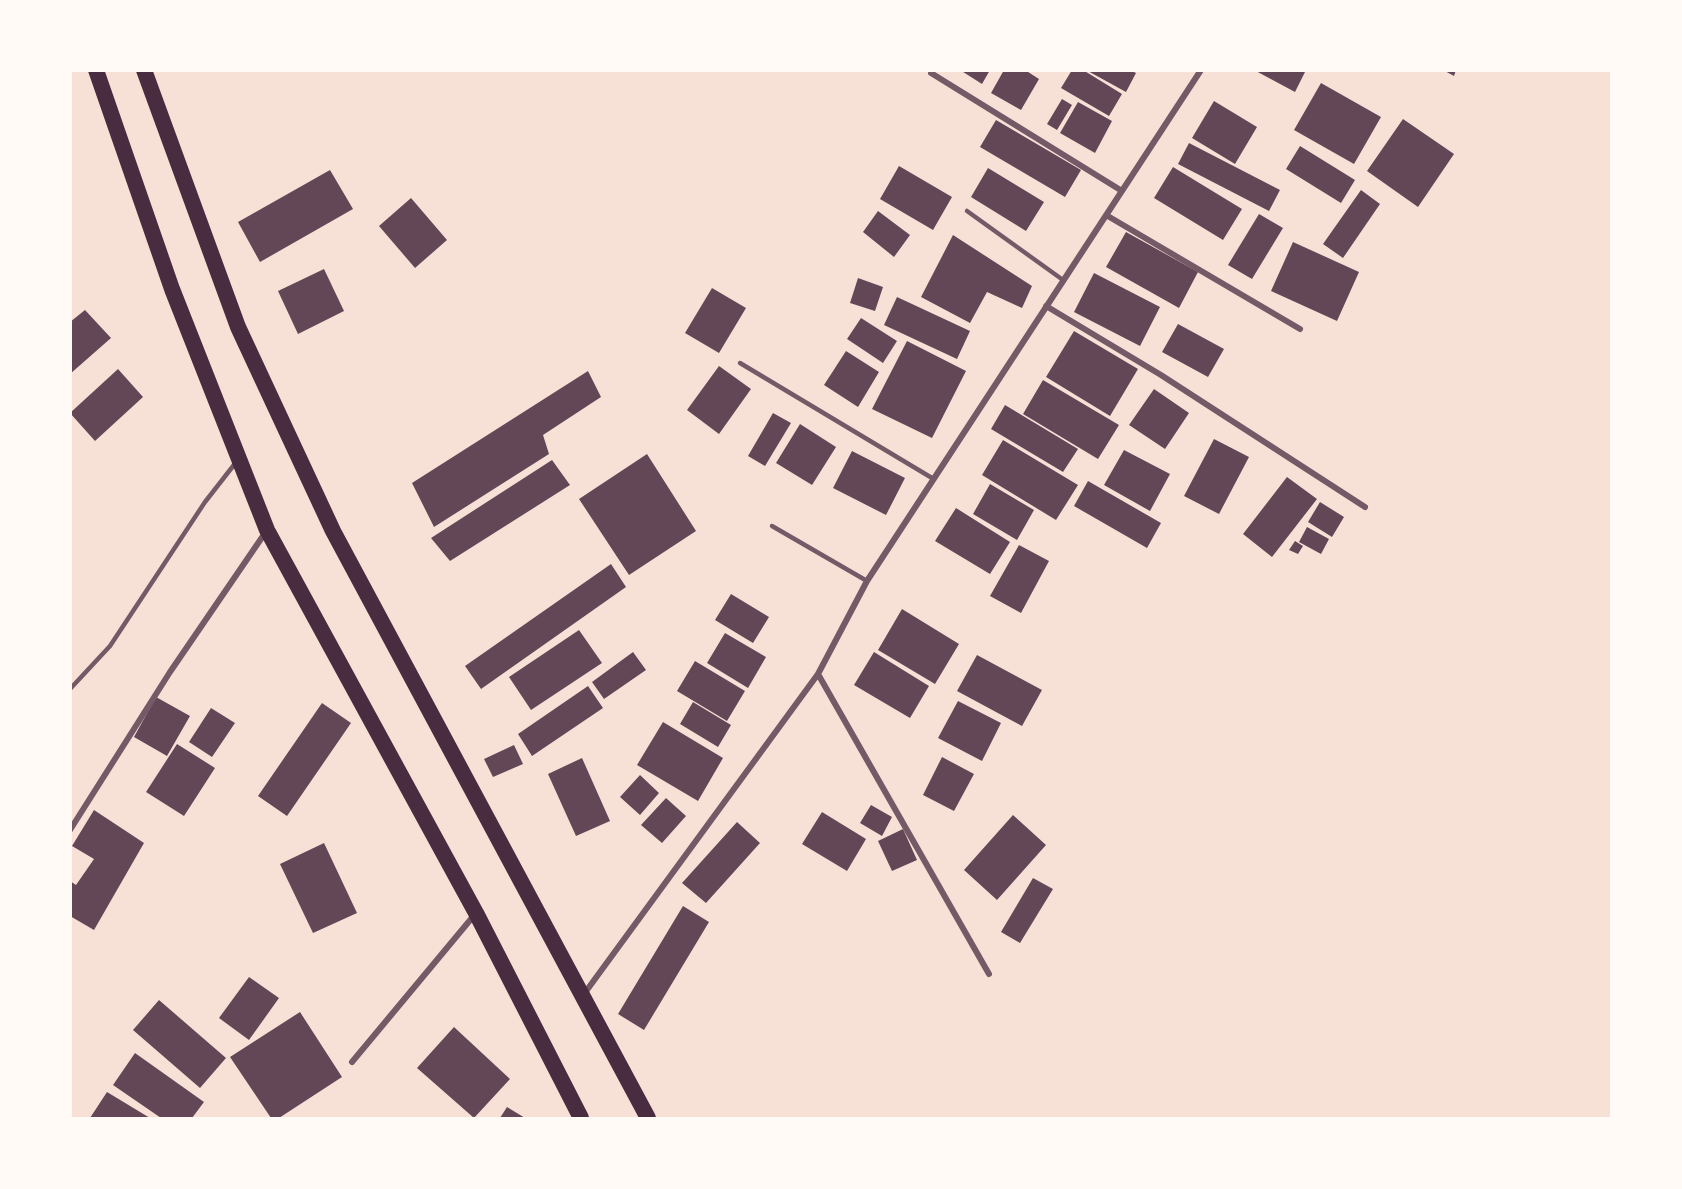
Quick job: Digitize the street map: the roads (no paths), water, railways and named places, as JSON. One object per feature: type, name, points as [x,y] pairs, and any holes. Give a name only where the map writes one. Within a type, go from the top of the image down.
[{"type":"highway","points":[[96,70],[171,289],[267,530],[476,913],[581,1119]]},
{"type":"highway","points":[[144,70],[238,327],[333,531],[648,1119]]},
{"type":"street","points":[[582,997],[818,674],[867,581],[932,478],[1201,70]]},
{"type":"street","points":[[931,73],[1122,190]]},
{"type":"street","points":[[1106,215],[1300,328]]},
{"type":"street","points":[[1046,306],[1161,375],[1365,507]]},
{"type":"street","points":[[70,830],[170,672],[267,530]]},
{"type":"street","points":[[818,674],[989,974]]},
{"type":"street","points":[[352,1062],[476,913]]},
{"type":"lane","points":[[967,212],[1063,280]]},
{"type":"lane","points":[[740,363],[932,478]]},
{"type":"lane","points":[[70,689],[110,646],[206,502],[238,460]]},
{"type":"lane","points":[[772,526],[867,581]]}]
